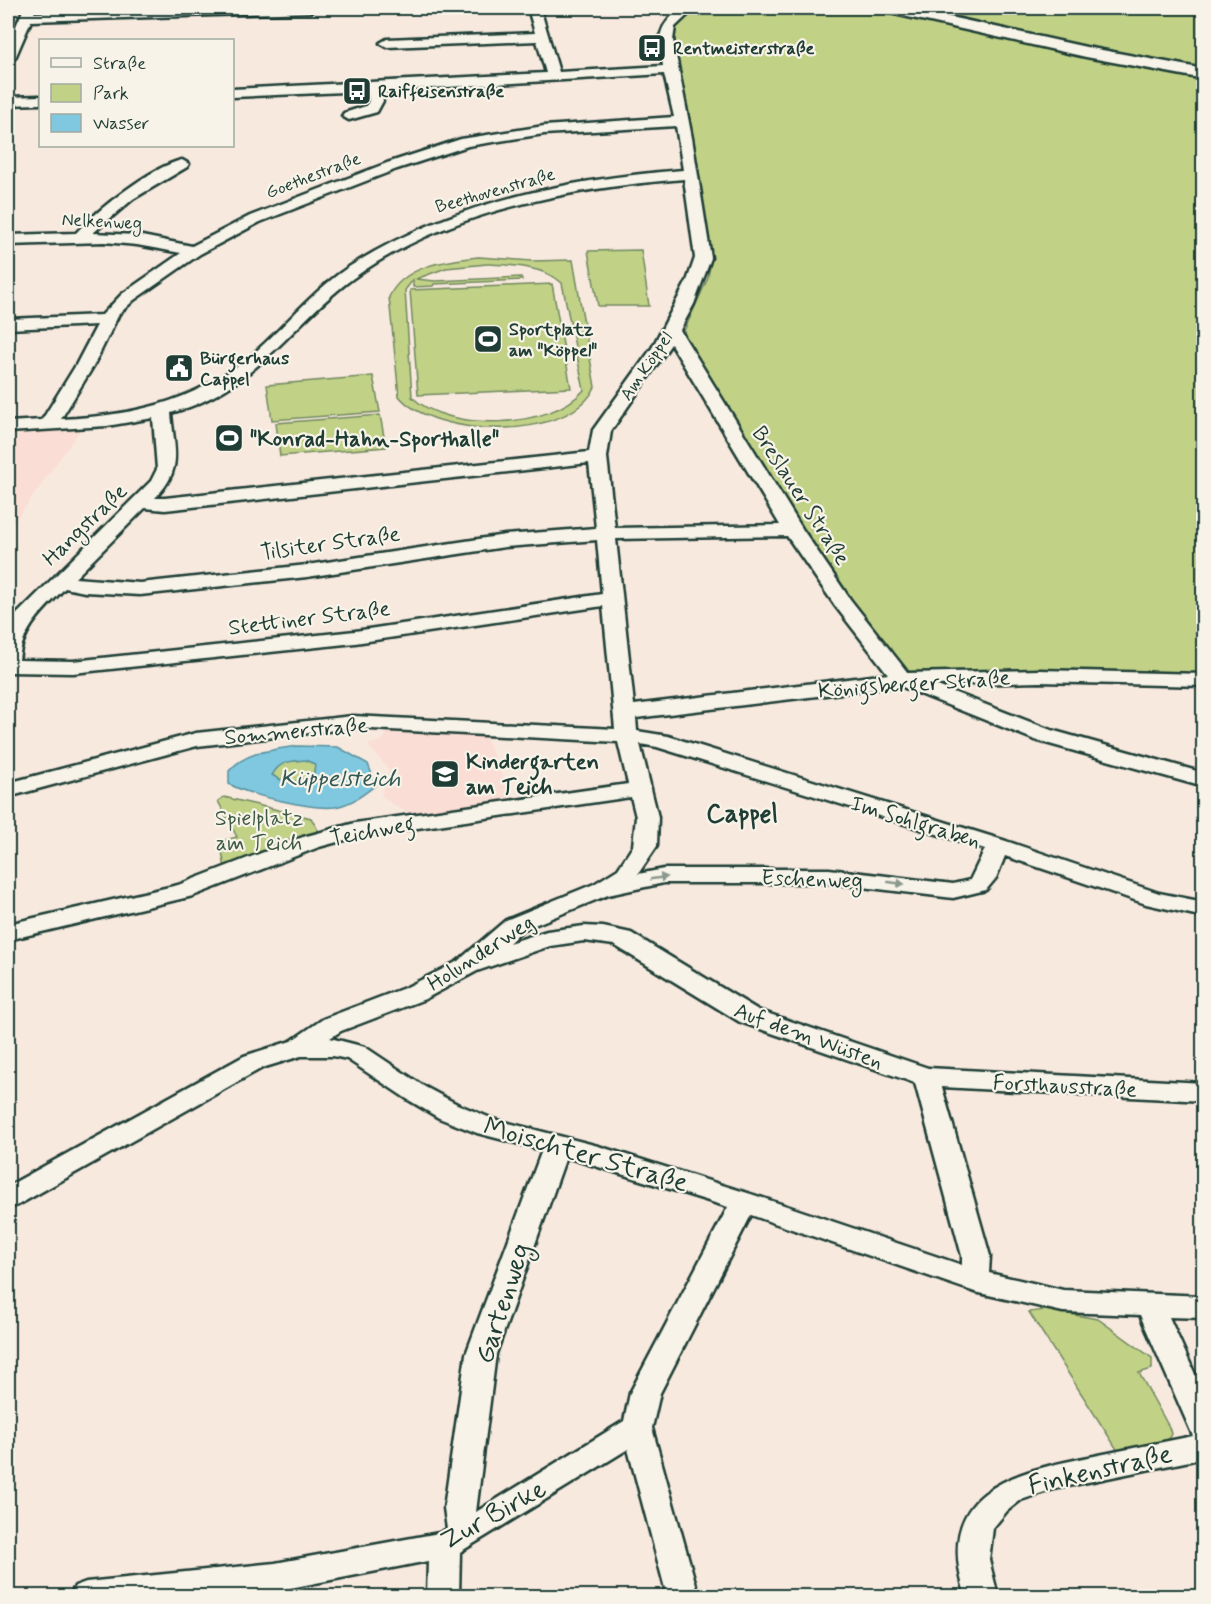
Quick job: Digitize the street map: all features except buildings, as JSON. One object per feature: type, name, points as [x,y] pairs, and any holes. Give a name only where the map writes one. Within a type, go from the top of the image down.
[{"type":"main road","points":[[890,8],[1086,52],[1203,74]]},
{"type":"street","points":[[8,58],[28,12],[310,8]]},
{"type":"street","points":[[534,8],[554,77]]},
{"type":"street","name":"Am Köppel","points":[[626,725],[598,457],[599,440],[602,430],[671,330],[694,287],[703,258],[682,121],[671,70],[667,30],[689,8]]},
{"type":"street","points":[[387,44],[543,37]]},
{"type":"street","points":[[234,93],[671,70]]},
{"type":"street","points":[[349,116],[372,109],[376,101],[375,87]]},
{"type":"street","points":[[8,101],[39,100]]},
{"type":"street","name":"Goethestraße","points":[[47,425],[85,365],[107,320],[128,297],[194,251],[255,219],[447,147],[490,137],[544,130],[682,121]]},
{"type":"street","points":[[81,237],[103,212],[182,164]]},
{"type":"street","name":"Beethovenstraße","points":[[8,427],[97,423],[162,412],[195,400],[227,382],[257,359],[320,295],[364,264],[414,236],[466,215],[558,191],[619,180],[689,174]]},
{"type":"street","name":"Nelkenweg","points":[[8,240],[81,237],[137,240],[194,251]]},
{"type":"street","points":[[8,324],[107,320]]},
{"type":"street","name":"Breslauer Straße","points":[[671,330],[792,530],[843,603],[902,679]]},
{"type":"street","name":"Hangstraße","points":[[8,664],[10,645],[24,618],[159,483],[166,470],[162,412]]},
{"type":"street","points":[[141,502],[165,504],[598,457]]},
{"type":"street","name":"Tilsiter Straße","points":[[60,581],[86,586],[140,589],[307,570],[505,541],[607,534],[792,530]]},
{"type":"street","name":"Stettiner Straße","points":[[8,664],[73,667],[343,638],[614,598]]},
{"type":"street","name":"Königsberger Straße","points":[[626,725],[902,679],[1039,676],[1203,680]]},
{"type":"street","points":[[902,679],[1043,735],[1203,780]]},
{"type":"street","name":"Sommerstraße","points":[[8,790],[196,740],[352,722],[626,725]]},
{"type":"street","name":"Holunderweg","points":[[300,1047],[332,1025],[416,993],[467,967],[514,926],[530,917],[602,889],[626,874],[645,846],[647,817],[626,725]]},
{"type":"street","name":"Im Sohlgraben","points":[[626,725],[660,741],[998,846],[1154,899],[1203,910]]},
{"type":"street","name":"Teichweg","points":[[8,932],[184,891],[310,842],[355,830],[640,789]]},
{"type":"street","name":"Eschenweg","points":[[602,889],[664,876],[829,876],[953,891],[978,885],[984,878],[998,846]]},
{"type":"street","name":"Auf dem Wüsten","points":[[467,967],[561,936],[586,933],[608,934],[622,939],[749,1016],[926,1077]]},
{"type":"street","name":"Moischter Straße","points":[[8,1198],[253,1062],[300,1047],[333,1047],[356,1053],[416,1093],[448,1111],[486,1126],[598,1156],[744,1202],[975,1281],[1063,1301],[1203,1307]]},
{"type":"street","points":[[926,1077],[976,1256],[975,1281]]},
{"type":"street","name":"Forsthausstraße","points":[[926,1077],[1203,1092]]},
{"type":"street","name":"Gartenweg","points":[[442,1596],[460,1508],[481,1354],[557,1146]]},
{"type":"street","points":[[683,1596],[637,1428],[645,1393],[744,1202]]},
{"type":"street","points":[[1150,1306],[1203,1429]]},
{"type":"street","name":"Zur Birke","points":[[86,1596],[275,1577],[454,1540],[637,1428]]},
{"type":"street","name":"Finkenstraße","points":[[982,1596],[972,1554],[975,1528],[986,1509],[1002,1497],[1032,1481],[1203,1446]]},
{"type":"shaded area","points":[[81,429],[26,506],[8,529],[8,434]]},
{"type":"shaded area","name":"Kindergarten am Teich","points":[[390,728],[484,734],[515,803],[415,817],[391,803],[381,795],[389,770],[368,745],[383,740]]},
{"type":"green space","points":[[704,8],[861,8],[921,19],[1067,54],[1203,79],[1203,676],[915,674],[902,669],[800,529],[688,346],[684,331],[707,280],[712,259],[699,174],[678,69],[674,29],[691,14]]},
{"type":"green space","points":[[922,8],[1203,8],[1203,69],[1075,44]]},
{"type":"green space","points":[[641,250],[649,306],[598,306],[588,251]]},
{"type":"green space","points":[[479,257],[532,261],[573,260],[595,387],[581,405],[559,418],[531,425],[501,428],[470,427],[441,420],[416,410],[399,396],[389,297],[405,277],[416,271],[441,263]],"holes":[[[487,264],[537,270],[555,277],[562,283],[584,390],[569,403],[548,413],[499,422],[450,417],[429,409],[412,397],[405,290],[413,280],[413,287],[522,280],[521,277],[435,281],[416,279],[446,268]]]},
{"type":"green space","name":"Sportplatz am \"Köppel\"","points":[[552,284],[571,388],[418,395],[410,290]]},
{"type":"green space","points":[[373,376],[380,412],[272,420],[267,385]]},
{"type":"green space","points":[[380,415],[386,447],[280,456],[276,423]]},
{"type":"green space","points":[[305,760],[315,764],[314,773],[303,779],[288,782],[272,775],[279,766],[286,762]]},
{"type":"green space","name":"Spielplatz am Teich","points":[[224,797],[311,818],[319,832],[225,868],[222,852],[225,840],[237,837],[218,801]]},
{"type":"green space","points":[[1045,1310],[1098,1319],[1152,1358],[1152,1369],[1139,1373],[1169,1427],[1171,1434],[1168,1440],[1118,1451],[1029,1312]]},
{"type":"water","name":"Küppelsteich","points":[[298,746],[338,747],[368,764],[376,785],[347,804],[325,807],[281,801],[250,793],[229,784],[229,771],[243,759],[260,752]],"holes":[[[305,760],[315,764],[314,773],[298,781],[283,781],[272,775],[278,767],[290,761]]]},
{"type":"place","name":"Rentmeisterstraße","points":[[652,48]]},
{"type":"place","name":"Raiffeisenstraße","points":[[357,91]]},
{"type":"place","name":"Sportplatz am \"Köppel\"","points":[[488,339]]},
{"type":"place","name":"Bürgerhaus Cappel","points":[[179,368]]},
{"type":"place","name":"\"Konrad-Hahn-Sporthalle\"","points":[[229,438]]},
{"type":"place","name":"Kindergarten am Teich","points":[[445,774]]},
{"type":"district","name":"Cappel","points":[[742,813]]}]
